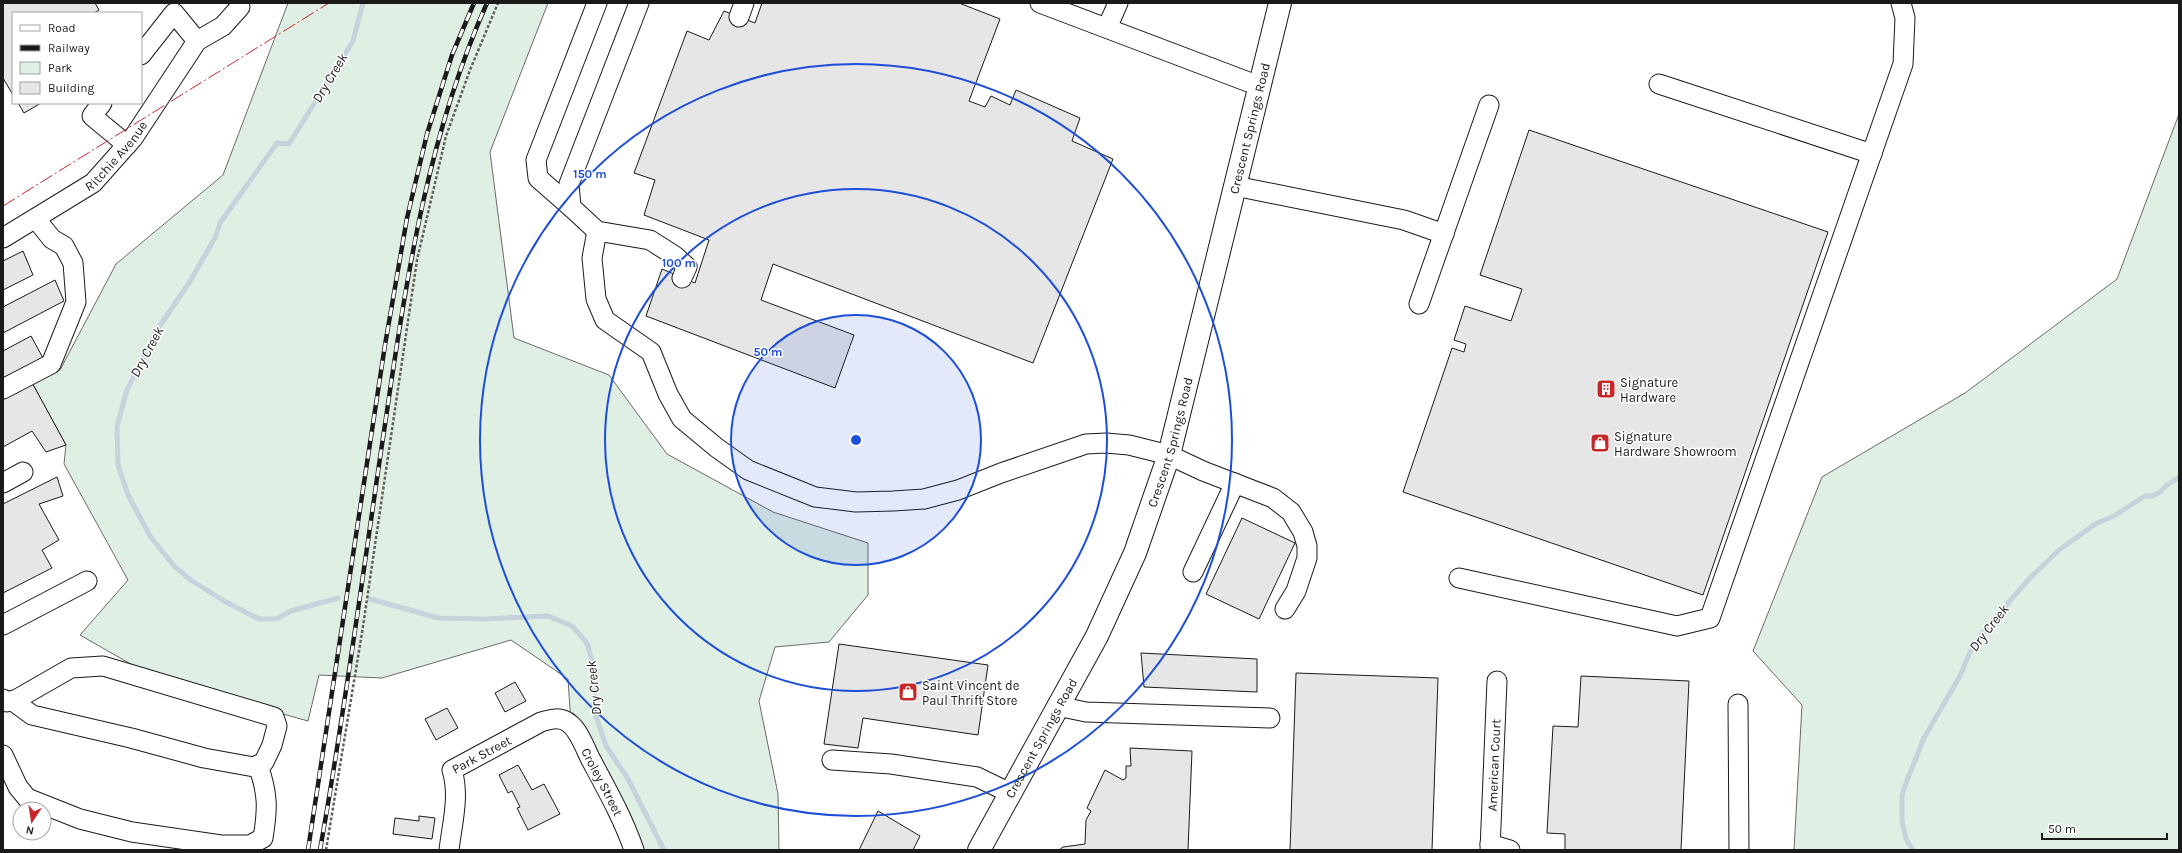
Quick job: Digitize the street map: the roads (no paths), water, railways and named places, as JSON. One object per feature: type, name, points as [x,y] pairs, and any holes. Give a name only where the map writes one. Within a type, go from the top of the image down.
[{"type":"main road","name":"Crescent Springs Road","points":[[978,850],[1097,636],[1135,553],[1169,455],[1280,3]]},
{"type":"street","points":[[597,3],[536,160],[538,178],[597,232],[650,240],[675,256],[687,267],[682,278]]},
{"type":"street","points":[[571,207],[569,184],[638,3]]},
{"type":"street","points":[[1040,3],[1259,86]]},
{"type":"street","points":[[1107,28],[1118,3]]},
{"type":"street","points":[[1459,578],[1677,626],[1710,618],[1903,64],[1905,18],[1901,3]]},
{"type":"street","points":[[142,54],[174,13],[197,41],[223,26],[240,7]]},
{"type":"street","name":"Ritchie Avenue","points":[[3,238],[36,219],[93,182],[127,145],[197,41]]},
{"type":"street","points":[[1660,84],[1872,154]]},
{"type":"street","points":[[101,104],[92,116],[127,145]]},
{"type":"street","points":[[1419,304],[1489,106]]},
{"type":"street","points":[[1235,186],[1404,220],[1444,234]]},
{"type":"street","points":[[3,389],[51,364],[76,302],[73,263],[64,246],[52,239],[36,219]]},
{"type":"street","points":[[597,232],[592,258],[596,299],[605,320],[651,352],[668,394],[682,419],[716,448],[748,470],[777,483],[815,497],[856,502],[893,501],[924,498],[958,490],[1001,473],[1086,444],[1106,443],[1129,445],[1169,455],[1273,498],[1291,512],[1303,532],[1308,546],[1307,558],[1296,591],[1285,609]]},
{"type":"street","points":[[3,483],[23,472]]},
{"type":"street","points":[[1193,572],[1234,483]]},
{"type":"street","points":[[3,625],[87,581]]},
{"type":"street","points":[[102,666],[274,717],[277,726],[272,745],[264,762],[254,767],[204,758],[32,715],[8,700],[71,668],[102,666]]},
{"type":"street","name":"American Court","points":[[1490,847],[1497,681]]},
{"type":"street","points":[[1738,704],[1739,850]]},
{"type":"street","points":[[1057,706],[1086,712],[1270,718]]},
{"type":"street","name":"Park Street","points":[[449,850],[455,806],[455,779],[452,770],[541,722],[552,719],[562,719]]},
{"type":"street","name":"Croley Street","points":[[562,719],[571,724],[581,740],[626,827],[634,850]]},
{"type":"street","points":[[3,755],[18,787],[27,798],[80,819],[125,830],[221,845],[250,845],[263,838],[267,812],[266,789],[258,765]]},
{"type":"street","points":[[832,760],[892,764],[977,778],[1010,793]]},
{"type":"street","points":[[1490,847],[1510,850]]},
{"type":"waterway","name":"Dry Creek","points":[[338,598],[291,611],[276,619],[259,619],[224,601],[191,580],[174,566],[150,536],[128,495],[118,465],[117,426],[127,390],[157,330],[189,283],[215,238],[220,223],[277,143],[289,144],[353,41],[363,3]]},
{"type":"waterway","name":"Dry Creek","points":[[1913,850],[1906,839],[1902,821],[1902,795],[1924,738],[1960,676],[1970,652],[1984,631],[2029,579],[2059,550],[2097,523],[2114,516],[2145,496],[2152,496],[2159,493],[2179,477]]},
{"type":"waterway","name":"Dry Creek","points":[[370,599],[439,618],[484,619],[548,616],[572,626],[587,643],[595,672],[594,710],[606,746],[628,779],[664,850]]},
{"type":"railway","points":[[308,850],[385,345],[407,218],[427,134],[452,55],[474,3]]},
{"type":"railway","points":[[320,850],[412,255],[435,153],[450,102],[467,52],[487,3]]},
{"type":"place","name":"Signature Hardware","points":[[1606,389]]},
{"type":"place","name":"Signature Hardware Showroom","points":[[1600,443]]},
{"type":"place","name":"Saint Vincent de Paul Thrift Store","points":[[908,692]]}]
